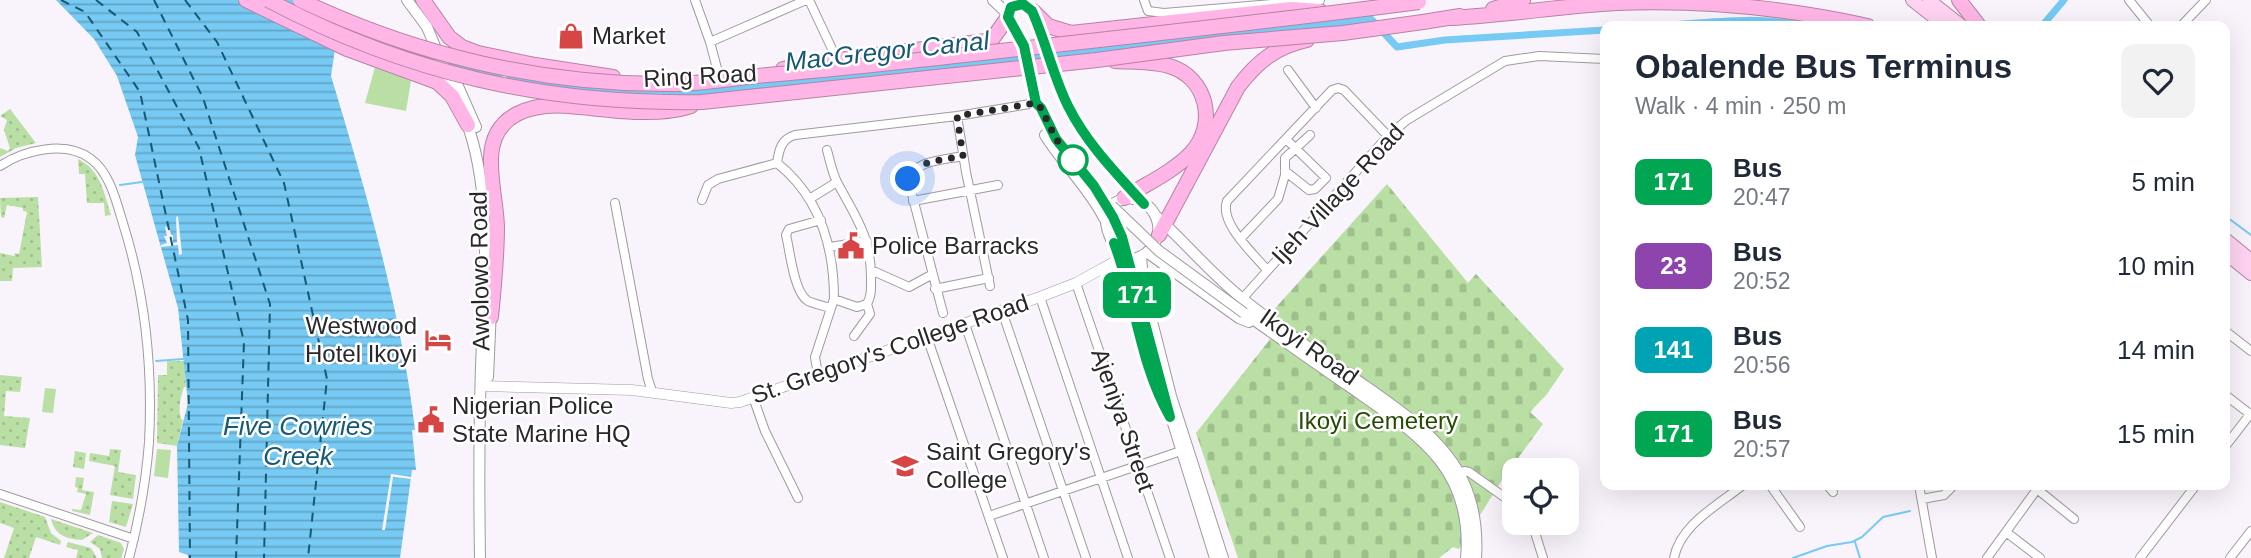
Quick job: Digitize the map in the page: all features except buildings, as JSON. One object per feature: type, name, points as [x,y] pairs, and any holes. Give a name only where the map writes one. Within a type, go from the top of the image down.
[{"type":"highway","points":[[246,0],[335,44],[427,77],[445,89],[468,125]]},
{"type":"highway","name":"Ring Road","points":[[268,0],[358,43],[410,62],[473,79],[608,100],[702,102],[1097,60],[1224,43],[1343,33],[1451,18],[1523,0]]},
{"type":"highway","name":"Ring Road","points":[[300,0],[358,27],[422,49],[543,74],[610,82],[669,84],[827,70],[1424,1]]},
{"type":"highway","points":[[423,0],[449,37],[462,47],[535,65],[584,71],[635,82]]},
{"type":"highway","points":[[1959,0],[1975,21]]},
{"type":"highway","points":[[1451,18],[1616,3],[1671,2],[1787,11],[1841,21]]},
{"type":"highway","points":[[1030,6],[1048,26],[1061,32],[1082,33],[1291,9],[1339,12]]},
{"type":"highway","points":[[765,75],[806,64],[991,40],[1008,15]]},
{"type":"highway","points":[[1160,225],[1206,149],[1238,88],[1266,55],[1283,46],[1343,33]]},
{"type":"highway","points":[[1097,60],[1167,65],[1186,74],[1199,88],[1206,106],[1204,132],[1190,154],[1129,195]]},
{"type":"highway","points":[[491,317],[496,271],[496,201],[491,160],[493,142],[503,125],[517,113],[530,107],[559,105],[635,111],[666,110],[702,102]]},
{"type":"main road","name":"Awolowo Road","points":[[407,0],[439,46]]},
{"type":"main road","name":"Awolowo Road","points":[[416,0],[436,31],[468,125],[477,161],[483,229],[487,558]]},
{"type":"main road","points":[[993,0],[1008,15],[1024,46],[1031,71],[1036,103],[1034,109],[1041,129],[1105,219],[1121,257],[1147,367],[1156,394],[1170,417]]},
{"type":"main road","points":[[1912,0],[1939,21]]},
{"type":"main road","points":[[1929,0],[1956,21]]},
{"type":"main road","points":[[1008,15],[1011,7],[1018,4],[1030,6],[1078,124],[1129,195],[1144,204],[1160,225],[1144,255],[1144,290],[1168,383],[1223,558]]},
{"type":"main road","name":"Awolowo Road","points":[[452,81],[475,124],[486,173],[490,207],[491,317],[484,386],[480,558]]},
{"type":"main road","points":[[1036,103],[1056,139],[1094,186],[1113,217],[1126,248],[1170,417],[1215,558]]},
{"type":"main road","name":"Ikoyi Road","points":[[1094,186],[1153,246],[1414,432],[1467,489],[1475,517],[1476,558]]},
{"type":"main road","points":[[1105,219],[1107,207],[1129,195]]},
{"type":"main road","name":"Ikoyi Road","points":[[1160,225],[1242,299],[1416,421],[1442,447],[1456,476],[1465,515],[1466,558]]},
{"type":"main road","points":[[2230,243],[2251,260]]},
{"type":"main road","points":[[1121,257],[1134,259],[1144,255]]},
{"type":"main road","points":[[1144,255],[1239,318],[1264,327]]},
{"type":"main road","points":[[2230,257],[2251,274]]},
{"type":"street","points":[[695,0],[718,72]]},
{"type":"street","points":[[710,42],[807,0],[832,49]]},
{"type":"street","points":[[1144,0],[1148,11],[1321,0]]},
{"type":"street","points":[[1196,0],[1196,10]]},
{"type":"street","points":[[2129,0],[2146,21]]},
{"type":"street","points":[[2186,21],[2206,0]]},
{"type":"street","name":"Ijeh Village Road","points":[[1242,299],[1388,136],[1407,120],[1493,66],[1518,58],[1600,59]]},
{"type":"street","points":[[1288,70],[1316,108]]},
{"type":"street","points":[[1267,270],[1229,224],[1225,215],[1227,201],[1332,90],[1344,90],[1388,136]]},
{"type":"street","points":[[777,163],[783,142],[787,137],[795,135],[957,116],[1036,103]]},
{"type":"street","points":[[935,289],[990,282],[957,116]]},
{"type":"street","points":[[1241,238],[1275,203],[1281,192],[1285,158],[1310,135]]},
{"type":"street","points":[[1285,171],[1308,190],[1315,189],[1326,178],[1286,139]]},
{"type":"street","points":[[0,166],[30,153],[71,150],[92,159],[115,195],[138,278],[149,361],[149,442],[145,482],[129,558]]},
{"type":"street","points":[[827,150],[837,182],[857,215],[867,241],[871,270],[871,291],[867,304],[870,314],[854,336]]},
{"type":"street","points":[[943,313],[908,179],[910,173],[922,165],[963,156]]},
{"type":"street","points":[[777,163],[811,198],[830,247],[832,304],[816,358],[818,375]]},
{"type":"street","points":[[702,200],[708,185],[713,181],[777,163]]},
{"type":"street","points":[[811,198],[837,182]]},
{"type":"street","points":[[913,201],[998,185]]},
{"type":"street","points":[[615,203],[652,391]]},
{"type":"street","points":[[821,220],[789,229],[786,235],[795,277],[803,296],[807,300],[832,304],[857,307],[867,304]]},
{"type":"street","points":[[830,247],[867,241]]},
{"type":"street","name":"St. Gregory's College Road","points":[[484,386],[652,391],[731,403],[1040,298],[1076,283],[1121,257]]},
{"type":"street","points":[[871,270],[909,287],[931,275]]},
{"type":"street","name":"Ajeniya Street","points":[[1076,283],[1170,558]]},
{"type":"street","points":[[1040,298],[1128,558]]},
{"type":"street","points":[[1002,310],[1086,558]]},
{"type":"street","points":[[965,324],[1044,558]]},
{"type":"street","points":[[2230,335],[2251,351]]},
{"type":"street","points":[[927,337],[1003,558]]},
{"type":"street","points":[[753,397],[765,431],[798,498]]},
{"type":"street","points":[[2230,399],[2250,414],[2230,440]]},
{"type":"street","points":[[989,516],[1181,451]]},
{"type":"street","points":[[1456,476],[1464,471],[1469,472],[1502,495]]},
{"type":"street","points":[[1674,558],[1676,546],[1684,533],[1737,490]]},
{"type":"street","points":[[1774,490],[1800,527]]},
{"type":"street","points":[[1920,490],[1932,558]]},
{"type":"street","points":[[1922,499],[1944,495],[1949,490]]},
{"type":"street","points":[[1987,558],[2037,490]]},
{"type":"street","points":[[2042,490],[2074,519]]},
{"type":"street","points":[[2144,557],[2192,490]]},
{"type":"street","points":[[0,494],[134,539]]},
{"type":"street","points":[[2230,558],[2251,531]]},
{"type":"street","points":[[2006,532],[2040,558]]},
{"type":"street","points":[[1536,535],[1543,558]]},
{"type":"green space","points":[[375,67],[411,81],[406,111],[365,103]]},
{"type":"green space","points":[[10,109],[36,143],[16,148],[0,157],[0,148],[8,151],[10,148],[4,130],[7,120],[0,116]]},
{"type":"green space","points":[[78,159],[97,176],[111,215],[105,216],[104,203],[87,203],[85,174],[79,174]]},
{"type":"green space","name":"Ikoyi Cemetery","points":[[1387,184],[1468,283],[1476,274],[1564,369],[1547,394],[1530,412],[1543,424],[1518,458],[1502,458],[1502,480],[1459,549],[1453,547],[1439,558],[1238,558],[1196,433],[1282,324],[1269,315]]},
{"type":"green space","points":[[38,197],[42,267],[13,268],[12,281],[0,281],[0,253],[14,256],[15,253],[19,254],[27,212],[23,211],[23,208],[7,205],[4,218],[1,217],[0,198]]},
{"type":"green space","points":[[167,361],[184,361],[186,387],[180,403],[183,420],[177,446],[157,443],[158,375],[167,375]]},
{"type":"green space","points":[[0,375],[22,377],[20,392],[6,391],[4,416],[30,418],[25,448],[0,445]]},
{"type":"green space","points":[[45,388],[56,389],[53,413],[42,412]]},
{"type":"green space","points":[[110,449],[121,450],[118,472],[136,475],[133,499],[110,495],[115,466],[89,461],[90,453],[109,456]]},
{"type":"green space","points":[[157,449],[171,450],[168,478],[154,476]]},
{"type":"green space","points":[[75,451],[86,453],[84,469],[73,467]]},
{"type":"green space","points":[[76,477],[84,478],[82,490],[94,492],[90,515],[72,511],[81,510],[86,494],[77,492]]},
{"type":"green space","points":[[112,501],[133,504],[126,527],[109,522]]},
{"type":"green space","points":[[0,502],[45,517],[51,533],[61,541],[60,545],[36,537],[29,558],[4,558],[14,528],[0,523]]},
{"type":"green space","points":[[51,519],[93,533],[82,540],[71,539],[55,529]]},
{"type":"green space","points":[[98,535],[121,543],[124,549],[121,558],[102,558],[100,549],[90,542]]},
{"type":"green space","points":[[68,542],[91,548],[97,558],[76,558],[78,550],[66,547]]},
{"type":"water","name":"Five Cowries Creek","points":[[56,0],[294,0],[328,44],[335,49],[331,76],[391,295],[415,430],[412,430],[416,470],[412,470],[400,558],[188,558],[188,555],[179,552],[177,446],[188,403],[178,308],[135,155],[138,137],[117,76],[94,39]]},
{"type":"pier","points":[[178,216],[182,254],[179,255],[178,245],[161,247],[167,243],[164,236],[167,236],[165,227],[169,226],[173,243],[177,242]]},
{"type":"pier","points":[[391,474],[412,479],[393,477],[385,530],[382,530]]},
{"type":"waterway","name":"MacGregor Canal","points":[[2046,21],[2064,0]]},
{"type":"waterway","name":"MacGregor Canal","points":[[299,7],[339,26]]},
{"type":"waterway","name":"MacGregor Canal","points":[[510,79],[615,91],[720,91],[1371,19],[1397,47],[1445,40],[1600,30]]},
{"type":"waterway","name":"MacGregor Canal","points":[[1731,21],[1768,21]]},
{"type":"waterway","name":"MacGregor Canal","points":[[406,52],[499,77]]},
{"type":"waterway","points":[[120,185],[142,182]]},
{"type":"waterway","points":[[2230,219],[2251,235]]},
{"type":"waterway","points":[[156,361],[183,359]]},
{"type":"waterway","points":[[1793,558],[1827,546],[1852,542],[1862,537],[1883,517],[1910,511]]},
{"type":"waterway","points":[[1855,542],[1860,558]]},
{"type":"ferry route","points":[[61,0],[85,12],[140,92],[188,320],[190,558]]},
{"type":"ferry route","points":[[96,0],[137,32],[199,148],[244,342],[236,558]]},
{"type":"ferry route","points":[[154,0],[203,98],[270,304],[264,558]]},
{"type":"ferry route","points":[[185,0],[217,42],[284,183],[327,379],[308,558]]},
{"type":"bus line","name":"171","points":[[1114,243],[1147,367],[1156,394],[1170,417],[1122,237],[1094,186],[1056,139],[1036,103],[1024,46],[1008,17],[1011,7],[1023,4],[1032,11],[1056,78],[1078,124],[1109,166],[1144,204]]},
{"type":"place","name":"Market","points":[[571,36]]},
{"type":"place","name":"Police Barracks","points":[[851,246]]},
{"type":"place","name":"Westwood Hotel Ikoyi","points":[[438,340]]},
{"type":"place","name":"Nigerian Police State Marine HQ","points":[[431,420]]},
{"type":"place","name":"Saint Gregory's College","points":[[905,466]]},
{"type":"route","points":[[908,179],[910,173],[922,165],[963,156],[957,116],[1036,103],[1056,139],[1073,160]]}]
